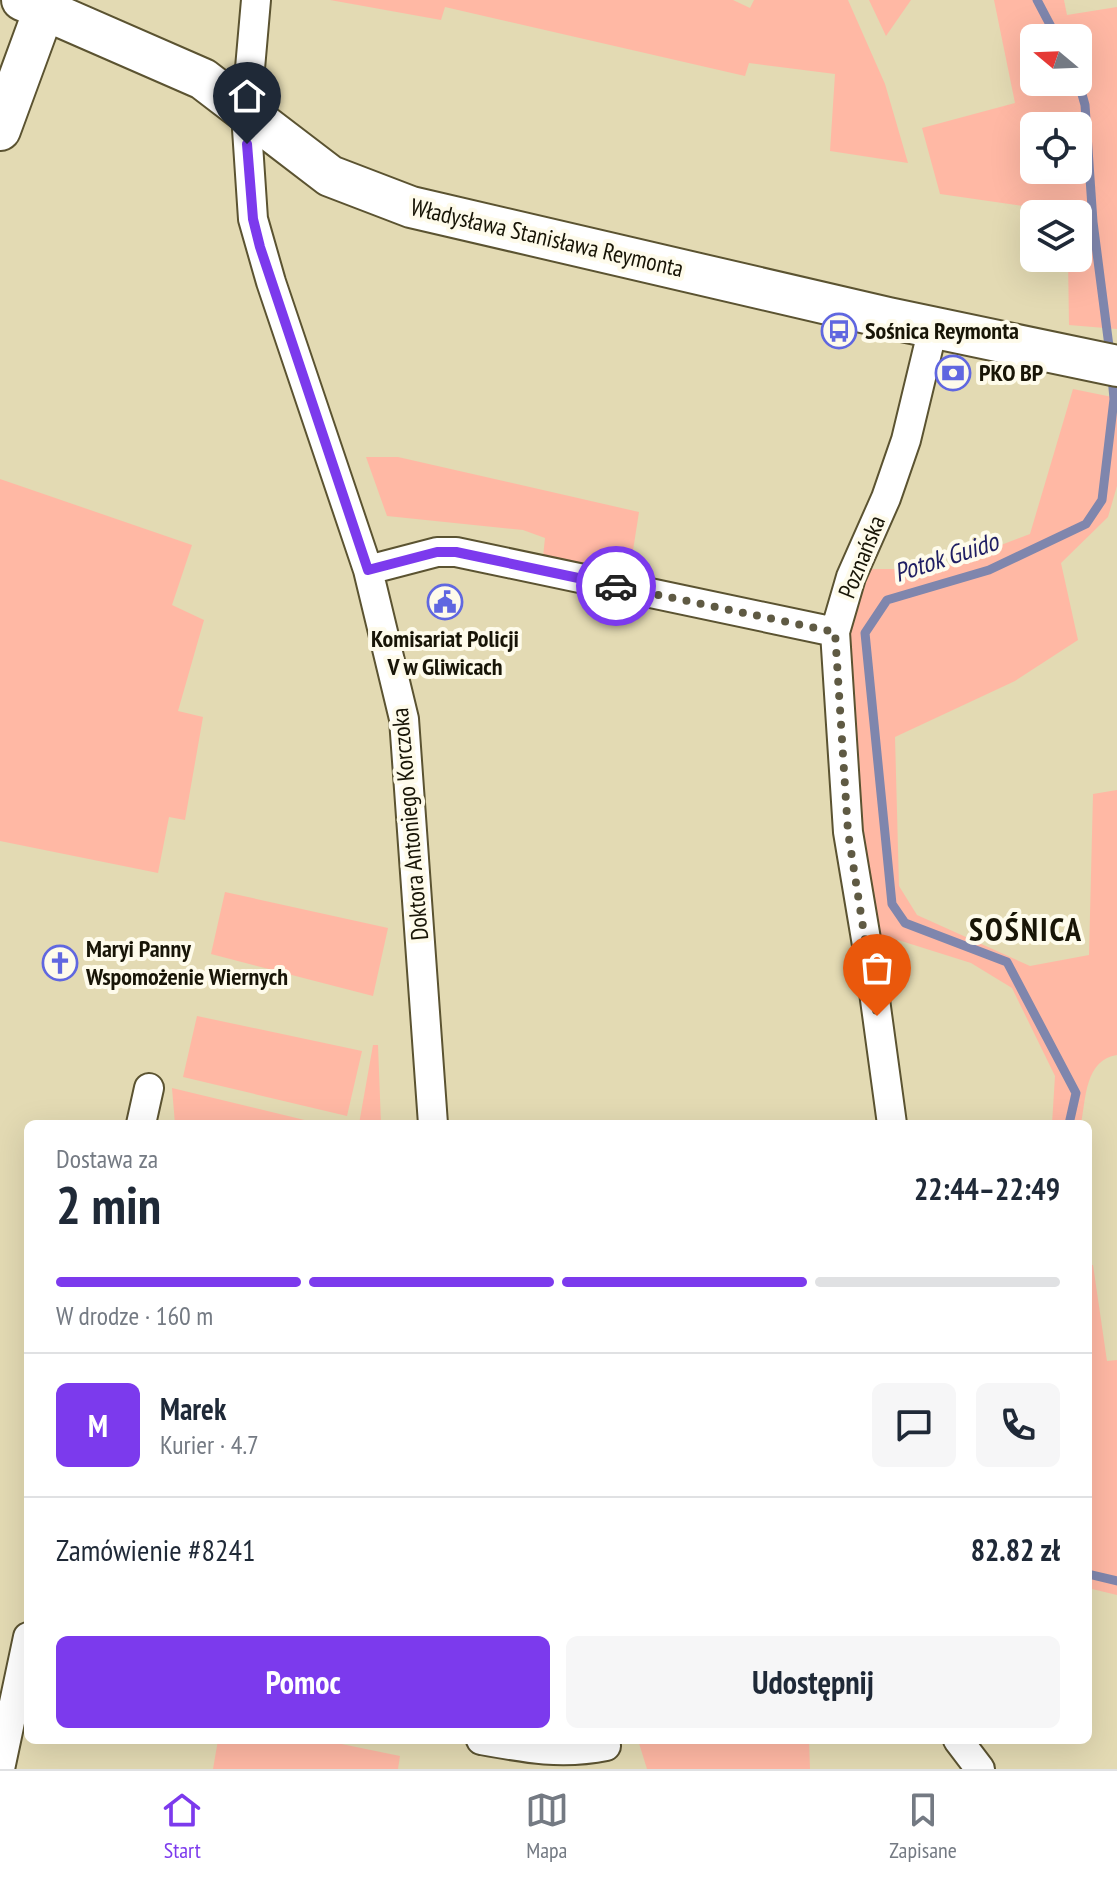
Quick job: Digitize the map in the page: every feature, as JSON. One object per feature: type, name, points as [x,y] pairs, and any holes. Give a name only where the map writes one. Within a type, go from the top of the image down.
[{"type":"street","name":"Doktora Antoniego Korczoka","points":[[256,0],[246,114],[247,174],[260,247],[368,570],[404,719],[414,826],[427,1079],[432,1120]]},
{"type":"street","name":"Władysława Stanisława Reymonta","points":[[33,5],[203,79],[330,176],[411,207],[933,328],[1106,364]]},
{"type":"street","points":[[0,130],[33,5]]},
{"type":"street","name":"Poznańska","points":[[891,1120],[848,832],[835,632],[851,577],[906,440],[933,328]]},
{"type":"street","points":[[368,570],[437,552],[456,552],[835,632]]},
{"type":"street","points":[[142,1120],[149,1088]]},
{"type":"street","points":[[0,1769],[20,1647]]},
{"type":"street","points":[[505,1744],[552,1752],[608,1752]]},
{"type":"street","points":[[961,1744],[980,1769]]},
{"type":"shaded area","points":[[330,0],[733,0],[750,8],[754,0],[848,0],[885,84],[908,163],[830,151],[835,74],[749,63],[745,76],[445,7],[441,20]]},
{"type":"shaded area","points":[[869,0],[911,0],[886,36]]},
{"type":"shaded area","points":[[994,0],[1064,0],[1067,15],[1117,7],[1117,329],[1069,325],[1068,272],[1092,272],[1092,200],[1020,200],[1020,206],[940,194],[922,128],[1015,103]]},
{"type":"shaded area","points":[[1073,389],[1117,398],[1117,486],[1108,517],[1061,563],[1078,640],[1015,681],[895,737],[899,886],[917,915],[1030,966],[1089,955],[1093,794],[1117,790],[1117,1055],[1106,1058],[1093,1072],[1082,1120],[1052,1120],[1055,1076],[1012,988],[971,963],[879,934],[859,881],[846,641],[868,569],[938,569],[1030,534]]},
{"type":"shaded area","points":[[366,457],[398,457],[639,512],[629,576],[543,557],[545,538],[523,530],[387,516]]},
{"type":"shaded area","points":[[0,479],[192,545],[172,605],[204,620],[178,711],[203,717],[185,820],[169,817],[158,873],[0,841]]},
{"type":"shaded area","points":[[225,892],[388,928],[373,996],[211,954]]},
{"type":"shaded area","points":[[197,1016],[362,1051],[347,1116],[183,1077]]},
{"type":"shaded area","points":[[373,1045],[378,1045],[381,1120],[360,1120]]},
{"type":"shaded area","points":[[172,1088],[304,1120],[175,1120]]},
{"type":"shaded area","points":[[1092,1265],[1107,1361],[1117,1360],[1117,1595],[1092,1589]]},
{"type":"shaded area","points":[[217,1744],[342,1744],[400,1756],[398,1769],[213,1769]]},
{"type":"shaded area","points":[[639,1744],[809,1744],[810,1769],[647,1769]]},
{"type":"waterway","name":"Potok Guido","points":[[1037,0],[1050,24]]},
{"type":"waterway","name":"Potok Guido","points":[[1082,96],[1093,222],[1110,354]]},
{"type":"waterway","name":"Potok Guido","points":[[1070,1120],[1076,1093],[1007,962],[905,923],[892,904],[865,633],[887,600],[989,570],[1086,524],[1102,500],[1114,399],[1112,377]]},
{"type":"waterway","name":"Potok Guido","points":[[1092,1575],[1117,1581]]},
{"type":"way so far","points":[[616,586],[835,632],[848,832],[877,1016]]},
{"type":"place","name":"Sośnica Reymonta","points":[[839,331]]},
{"type":"place","name":"PKO BP","points":[[953,373]]},
{"type":"place","name":"Komisariat Policji V w Gliwicach","points":[[445,602]]},
{"type":"place","name":"Maryi Panny Wspomożenie Wiernych","points":[[60,963]]},
{"type":"district","name":"SOŚNICA","points":[[1026,930]]},
{"type":"route","points":[[247,144],[247,174],[260,247],[368,570],[437,552],[456,552],[616,586]]}]
